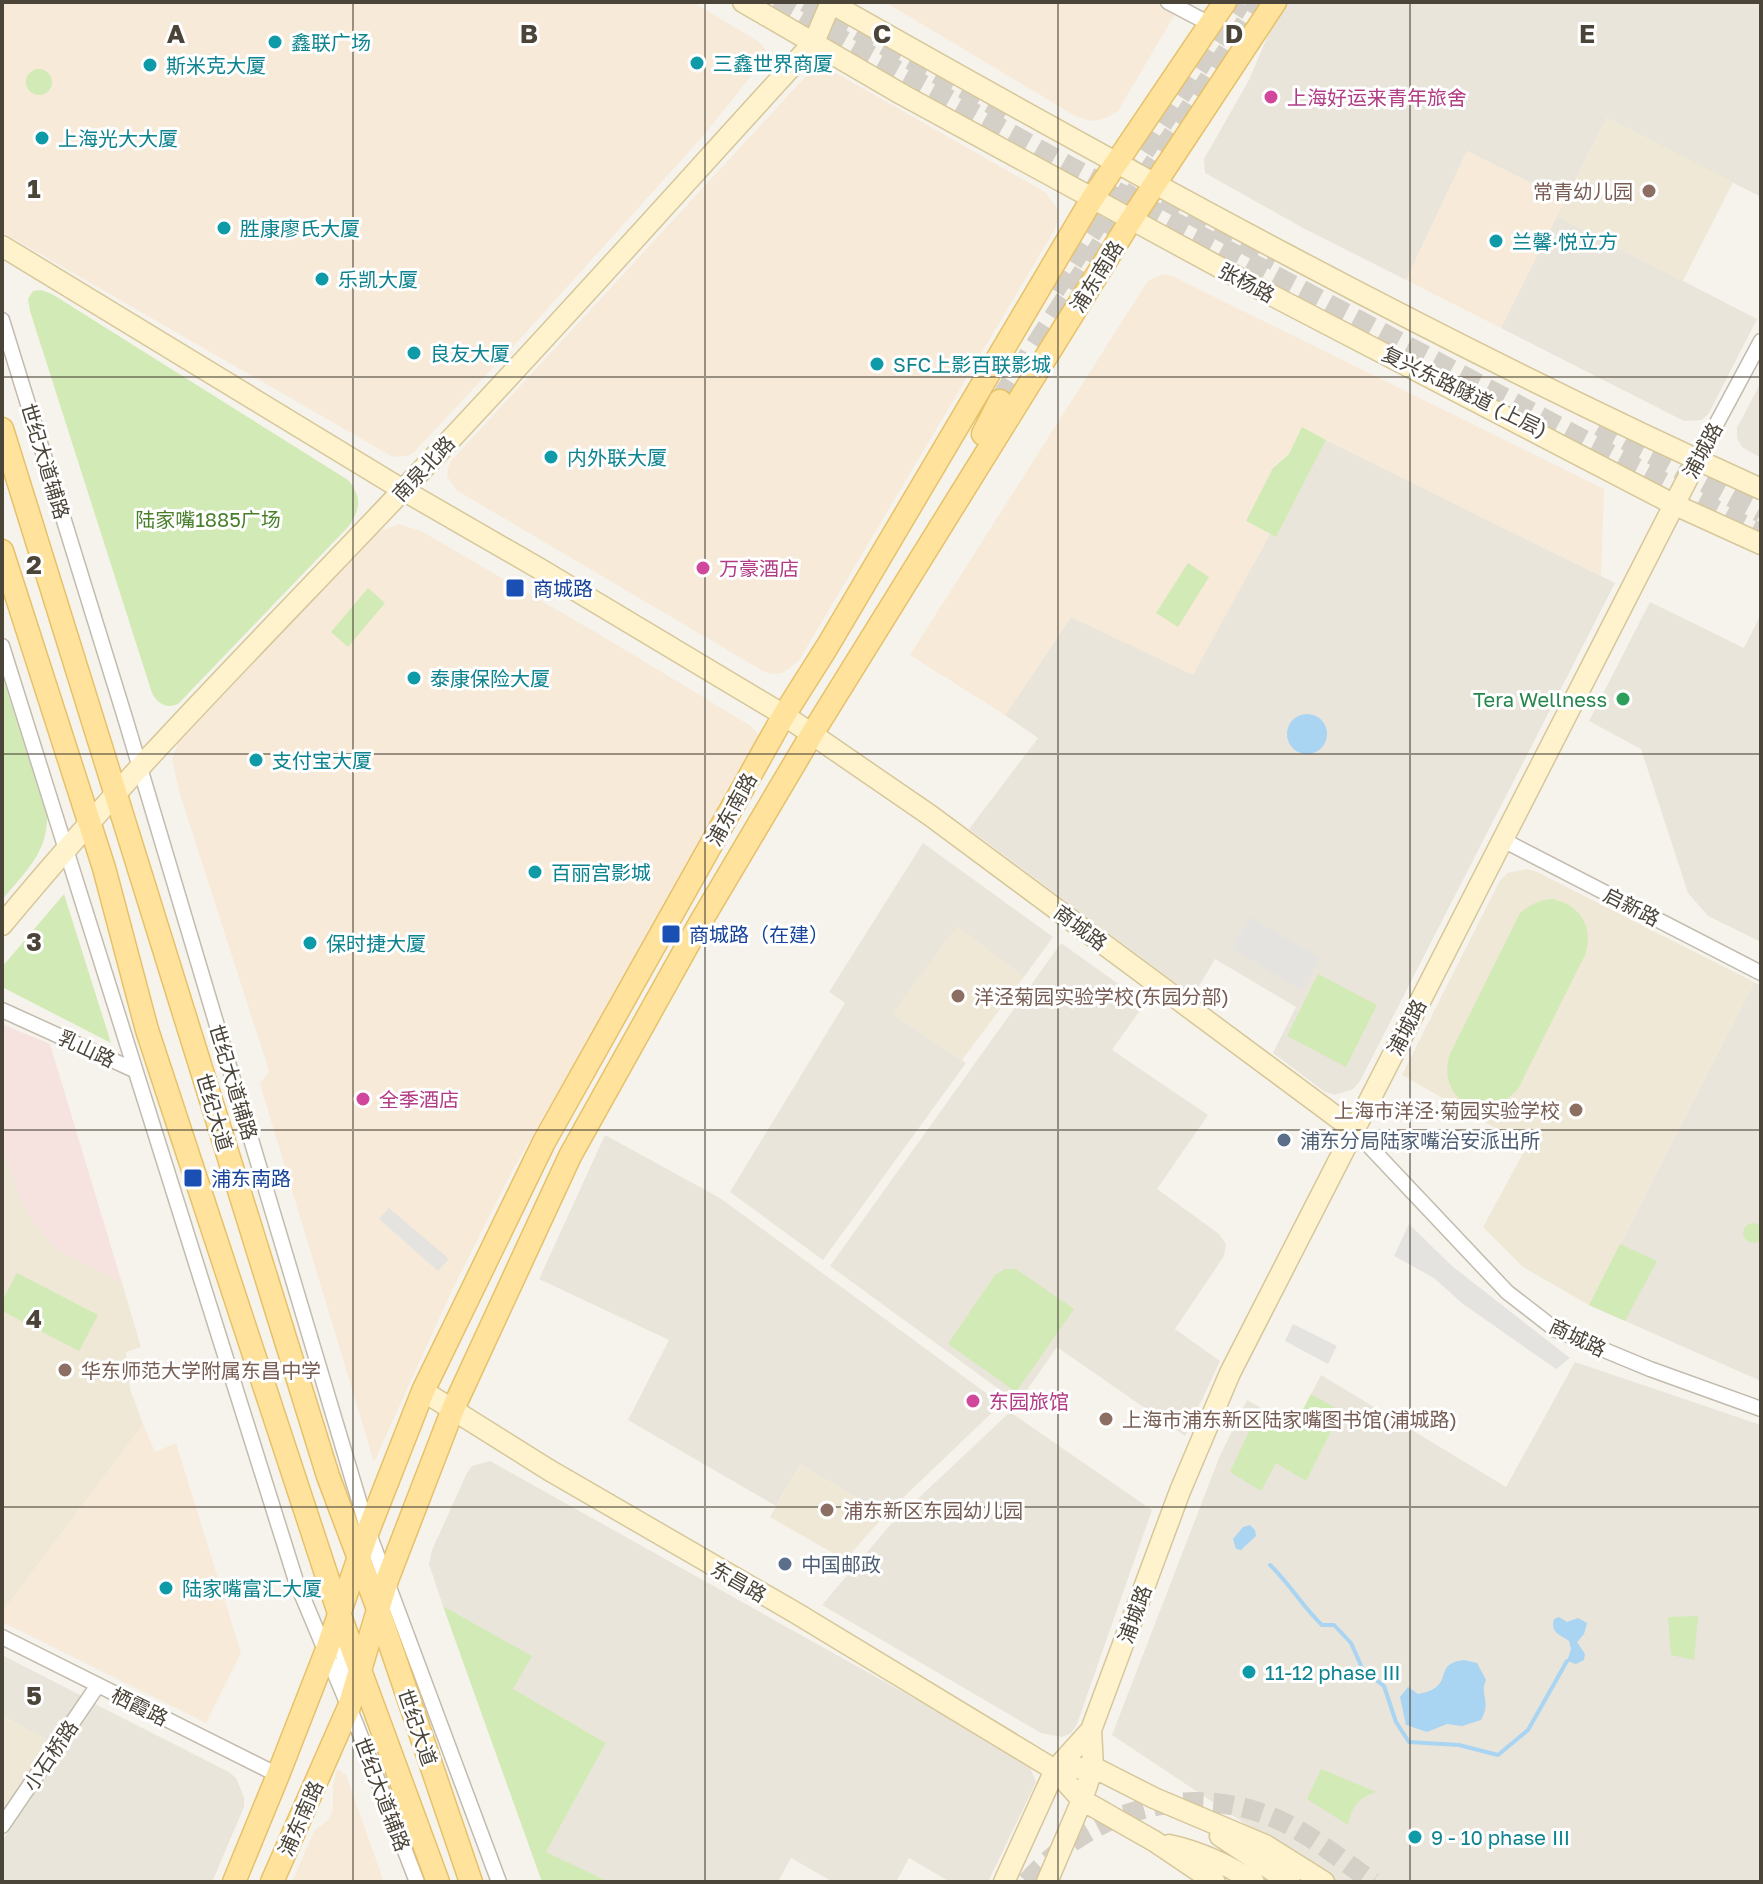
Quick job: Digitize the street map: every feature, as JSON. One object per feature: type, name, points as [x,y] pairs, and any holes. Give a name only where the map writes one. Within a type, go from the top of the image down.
[{"type":"main road","name":"浦东南路","points":[[234,1882],[326,1652],[368,1531],[423,1391],[544,1142],[784,715],[1092,199],[1225,2]]},
{"type":"main road","name":"浦东南路","points":[[272,1882],[349,1707],[387,1580],[453,1409],[570,1156],[700,923],[812,734],[1131,220],[1275,2]]},
{"type":"main road","name":"浦东南路","points":[[869,573],[994,396],[899,594]]},
{"type":"main road","name":"世纪大道","points":[[2,429],[328,1476],[378,1609],[471,1882]]},
{"type":"main road","name":"世纪大道","points":[[2,551],[89,822],[147,1030],[339,1613],[438,1882]]},
{"type":"street","name":"张杨路","points":[[743,2],[903,95],[1131,220],[1673,504],[1761,544]]},
{"type":"street","name":"张杨路","points":[[830,2],[1154,185],[1378,304],[1761,489]]},
{"type":"street","name":"南泉北路","points":[[2,925],[139,766],[403,490],[814,42],[830,2]]},
{"type":"street","points":[[1168,2],[1210,24]]},
{"type":"street","name":"商城路","points":[[2,246],[403,490],[784,715],[931,816],[1354,1130],[1507,1292],[1556,1330],[1650,1369],[1761,1409]]},
{"type":"street","name":"复兴东路隧道 (上层)","points":[[1378,304],[1599,426]]},
{"type":"street","name":"世纪大道辅路","points":[[2,320],[368,1531],[499,1882]]},
{"type":"street","name":"复兴东路隧道 (上层)","points":[[1343,331],[1588,452]]},
{"type":"street","name":"浦城路","points":[[1004,1882],[1055,1770],[1091,1730],[1180,1491],[1230,1373],[1673,504],[1761,341]]},
{"type":"street","name":"世纪大道辅路","points":[[2,646],[296,1581],[417,1882]]},
{"type":"street","name":"启新路","points":[[1503,840],[1761,973]]},
{"type":"street","name":"乳山路","points":[[2,1010],[134,1070],[147,1030]]},
{"type":"street","name":"东昌路","points":[[423,1391],[549,1470],[804,1618],[1055,1770],[1082,1800],[1154,1841],[1215,1882]]},
{"type":"street","name":"世纪大道辅路","points":[[339,1613],[349,1707]]},
{"type":"street","name":"栖霞路","points":[[2,1637],[278,1775]]},
{"type":"street","name":"小石桥路","points":[[2,1826],[98,1685]]},
{"type":"street","name":"浦城路","points":[[1047,1882],[1093,1767],[1091,1730]]},
{"type":"street","points":[[1055,1770],[1093,1767],[1233,1844],[1290,1882]]},
{"type":"street","points":[[1154,1798],[1265,1845],[1324,1882]]},
{"type":"street","points":[[1154,1841],[1227,1863],[1254,1882]]},
{"type":"shaded area","points":[[2,2],[693,2],[759,42],[767,56],[704,135],[522,337],[414,452],[393,457],[2,232]]},
{"type":"shaded area","points":[[885,2],[1197,2],[1175,14],[1118,111],[1092,121],[1077,117]]},
{"type":"shaded area","points":[[1286,2],[1761,2],[1761,197],[1607,118],[1565,200],[1467,151],[1406,280],[1305,229],[1205,173],[1204,159],[1249,80],[1275,19]]},
{"type":"shaded area","points":[[820,69],[836,73],[1045,192],[1057,208],[1058,218],[1055,229],[798,662],[782,673],[772,674],[456,490],[447,476],[451,461],[807,75]]},
{"type":"shaded area","name":"常青幼儿园","points":[[1607,118],[1733,182],[1683,281],[1557,216]]},
{"type":"shaded area","points":[[1467,151],[1565,200],[1501,328],[1406,280]]},
{"type":"shaded area","points":[[1557,216],[1757,319],[1709,413],[1702,420],[1684,421],[1501,328]]},
{"type":"shaded area","points":[[1164,274],[1604,489],[1601,576],[1302,428],[1289,454],[1276,464],[1246,521],[1270,534],[1193,675],[1071,617],[1005,715],[910,655],[1144,287],[1149,280]]},
{"type":"shaded area","points":[[1761,382],[1761,458],[1742,447],[1737,438],[1737,428]]},
{"type":"shaded area","points":[[1326,440],[1615,583],[1360,1081],[1353,1089],[1335,1095],[1325,1092],[1273,1053],[1296,1007],[1215,959],[1193,996],[969,829],[1038,738],[1005,715],[1071,617],[1193,674],[1270,534],[1276,536]]},
{"type":"shaded area","points":[[399,524],[421,531],[602,636],[751,726],[759,736],[758,747],[691,865],[512,1171],[453,1288],[374,1462],[260,1084],[269,1071],[179,791],[172,759],[182,732],[378,532]]},
{"type":"shaded area","points":[[1650,602],[1744,648],[1761,614],[1761,942],[1708,916],[1688,893],[1641,749],[1589,721]]},
{"type":"shaded area","points":[[923,843],[1053,937],[1024,977],[957,927],[893,1014],[966,1063],[823,1260],[730,1192],[845,1003],[829,992]]},
{"type":"shaded area","name":"上海市洋泾·菊园实验学校","points":[[1527,869],[1754,982],[1589,1305],[1523,1267],[1483,1227],[1527,1146],[1402,1075],[1499,882],[1507,873]]},
{"type":"shaded area","points":[[1250,917],[1320,958],[1301,990],[1232,948]]},
{"type":"shaded area","name":"洋泾菊园实验学校(东园分部)","points":[[957,926],[1024,977],[962,1060],[892,1014]]},
{"type":"shaded area","points":[[1061,943],[1145,1003],[1112,1050],[1208,1115],[1157,1189],[1219,1234],[1226,1244],[1224,1256],[1175,1329],[1220,1361],[1185,1436],[1057,1347],[1018,1403],[830,1266]]},
{"type":"shaded area","points":[[1754,982],[1761,986],[1761,1381],[1589,1305]]},
{"type":"shaded area","points":[[2,1024],[50,1044],[122,1283],[62,1253],[31,1219],[17,1190],[2,1147]]},
{"type":"shaded area","points":[[605,1135],[720,1198],[1001,1404],[886,1514],[800,1465],[776,1506],[628,1420],[669,1340],[539,1279]]},
{"type":"shaded area","name":"华东师范大学附属东昌中学","points":[[2,1147],[31,1219],[50,1242],[62,1253],[122,1283],[141,1347],[126,1352],[130,1389],[143,1424],[2,1612]]},
{"type":"shaded area","points":[[389,1208],[449,1259],[438,1271],[379,1219]]},
{"type":"shaded area","points":[[1409,1224],[1452,1266],[1570,1358],[1556,1369],[1463,1304],[1434,1278],[1394,1256]]},
{"type":"shaded area","points":[[1293,1324],[1337,1346],[1328,1364],[1285,1341]]},
{"type":"shaded area","points":[[1575,1362],[1761,1425],[1761,1882],[1333,1882],[1112,1735],[1219,1458],[1247,1400],[1294,1427],[1321,1375],[1506,1487]]},
{"type":"shaded area","points":[[1010,1412],[1152,1510],[1077,1724],[1071,1733],[1062,1737],[1041,1733],[822,1605],[891,1524]]},
{"type":"shaded area","points":[[143,1424],[155,1452],[176,1443],[241,1653],[206,1723],[2,1622],[2,1612]]},
{"type":"shaded area","points":[[490,1461],[1021,1758],[1029,1765],[1036,1782],[988,1882],[950,1882],[909,1858],[896,1882],[833,1882],[791,1858],[778,1882],[609,1882],[545,1853],[606,1743],[512,1689],[531,1656],[443,1606],[429,1564],[432,1550],[467,1473],[472,1466]]},
{"type":"shaded area","name":"浦东新区东园幼儿园","points":[[800,1465],[886,1514],[845,1560],[770,1517]]},
{"type":"shaded area","points":[[2,1655],[82,1696],[51,1742],[2,1716]]},
{"type":"shaded area","points":[[95,1704],[236,1778],[244,1797],[244,1807],[212,1882],[2,1882],[2,1841]]},
{"type":"shaded area","points":[[2,1716],[51,1742],[2,1815]]},
{"type":"shaded area","points":[[337,1769],[346,1775],[384,1882],[292,1882],[314,1831],[327,1821],[333,1810]]},
{"type":"green space","points":[[39,69],[48,73],[52,82],[48,91],[39,95],[30,91],[26,82],[30,73]]},
{"type":"green space","name":"陆家嘴1885广场","points":[[41,290],[348,480],[358,498],[357,509],[348,527],[178,704],[163,704],[152,693],[30,311],[28,299],[33,291]]},
{"type":"green space","points":[[1302,427],[1326,440],[1276,537],[1246,521],[1273,468],[1289,454]]},
{"type":"green space","points":[[1188,563],[1209,577],[1178,627],[1156,613]]},
{"type":"green space","points":[[368,588],[385,603],[348,647],[331,632]]},
{"type":"green space","points":[[2,675],[47,816],[44,840],[39,851],[3,899]]},
{"type":"green space","points":[[64,894],[111,1043],[2,987],[2,967]]},
{"type":"green space","points":[[1553,899],[1571,907],[1583,919],[1588,935],[1585,955],[1519,1087],[1495,1106],[1469,1104],[1458,1098],[1451,1087],[1447,1073],[1449,1056],[1520,913],[1535,903]]},
{"type":"green space","points":[[1318,974],[1377,1005],[1346,1067],[1287,1036]]},
{"type":"green space","points":[[1749,1223],[1757,1223],[1763,1233],[1757,1243],[1749,1243],[1743,1237],[1743,1229]]},
{"type":"green space","points":[[1620,1244],[1657,1261],[1625,1321],[1589,1305]]},
{"type":"green space","points":[[1005,1269],[1016,1269],[1074,1309],[1016,1392],[948,1344],[995,1275]]},
{"type":"green space","points":[[17,1273],[98,1315],[79,1351],[2,1311],[2,1301]]},
{"type":"green space","points":[[1311,1394],[1341,1411],[1306,1481],[1276,1463],[1261,1491],[1230,1472],[1260,1408],[1294,1427]]},
{"type":"green space","points":[[443,1606],[532,1656],[513,1689],[606,1743],[546,1852],[609,1882],[542,1882]]},
{"type":"green space","points":[[1698,1616],[1694,1660],[1671,1655],[1668,1617]]},
{"type":"green space","points":[[1321,1769],[1376,1792],[1356,1804],[1348,1825],[1307,1799]]},
{"type":"water","points":[[1307,714],[1321,720],[1327,734],[1321,748],[1307,754],[1293,748],[1287,734],[1293,720]]},
{"type":"water","points":[[1250,1525],[1256,1536],[1241,1550],[1236,1549],[1233,1539],[1243,1527]]},
{"type":"water","points":[[1559,1617],[1567,1622],[1578,1618],[1587,1623],[1584,1634],[1577,1642],[1585,1654],[1584,1660],[1576,1664],[1567,1661],[1571,1649],[1569,1641],[1553,1627],[1554,1619]]},
{"type":"water","points":[[1464,1660],[1477,1663],[1486,1680],[1485,1708],[1481,1720],[1462,1726],[1447,1724],[1427,1732],[1406,1725],[1400,1697],[1408,1687],[1418,1694],[1430,1691],[1441,1681],[1448,1666]]},
{"type":"waterway","points":[[1270,1565],[1322,1625],[1334,1625],[1351,1643],[1363,1670],[1384,1686],[1396,1722],[1409,1742],[1459,1745],[1498,1755],[1528,1730],[1567,1661]]},
{"type":"tunnel","points":[[775,2],[1069,166],[1761,534]]},
{"type":"tunnel","points":[[805,2],[1013,116]]},
{"type":"tunnel","points":[[1054,290],[1240,2]]},
{"type":"tunnel","points":[[1000,401],[1260,2]]},
{"type":"tunnel","points":[[1163,199],[1275,261]]},
{"type":"tunnel","points":[[1599,426],[1761,513]]},
{"type":"tunnel","points":[[1027,1882],[1052,1857],[1081,1836],[1112,1820],[1144,1809],[1178,1803],[1213,1803],[1247,1809],[1281,1821],[1373,1882]]},
{"type":"place","name":"鑫联广场","points":[[275,42]]},
{"type":"place","name":"三鑫世界商厦","points":[[697,63]]},
{"type":"place","name":"斯米克大厦","points":[[150,65]]},
{"type":"place","name":"上海好运来青年旅舍","points":[[1271,97]]},
{"type":"place","name":"上海光大大厦","points":[[42,138]]},
{"type":"place","name":"常青幼儿园","points":[[1649,191]]},
{"type":"place","name":"胜康廖氏大厦","points":[[224,228]]},
{"type":"place","name":"兰馨·悦立方","points":[[1496,241]]},
{"type":"place","name":"乐凯大厦","points":[[322,279]]},
{"type":"place","name":"良友大厦","points":[[414,353]]},
{"type":"place","name":"SFC上影百联影城","points":[[877,364]]},
{"type":"place","name":"内外联大厦","points":[[551,457]]},
{"type":"place","name":"万豪酒店","points":[[703,568]]},
{"type":"place","name":"商城路","points":[[515,588]]},
{"type":"place","name":"泰康保险大厦","points":[[414,678]]},
{"type":"place","name":"Tera Wellness","points":[[1623,699]]},
{"type":"place","name":"支付宝大厦","points":[[256,760]]},
{"type":"place","name":"百丽宫影城","points":[[535,872]]},
{"type":"place","name":"商城路（在建）","points":[[671,934]]},
{"type":"place","name":"保时捷大厦","points":[[310,943]]},
{"type":"place","name":"洋泾菊园实验学校(东园分部)","points":[[958,996]]},
{"type":"place","name":"全季酒店","points":[[363,1099]]},
{"type":"place","name":"上海市洋泾·菊园实验学校","points":[[1576,1110]]},
{"type":"place","name":"浦东分局陆家嘴治安派出所","points":[[1284,1140]]},
{"type":"place","name":"浦东南路","points":[[193,1178]]},
{"type":"place","name":"华东师范大学附属东昌中学","points":[[65,1370]]},
{"type":"place","name":"东园旅馆","points":[[973,1401]]},
{"type":"place","name":"上海市浦东新区陆家嘴图书馆(浦城路)","points":[[1106,1419]]},
{"type":"place","name":"浦东新区东园幼儿园","points":[[827,1510]]},
{"type":"place","name":"中国邮政","points":[[785,1564]]},
{"type":"place","name":"陆家嘴富汇大厦","points":[[166,1588]]},
{"type":"place","name":"11-12 phase Ⅲ","points":[[1249,1672]]},
{"type":"place","name":"9 - 10 phase Ⅲ","points":[[1415,1837]]}]
